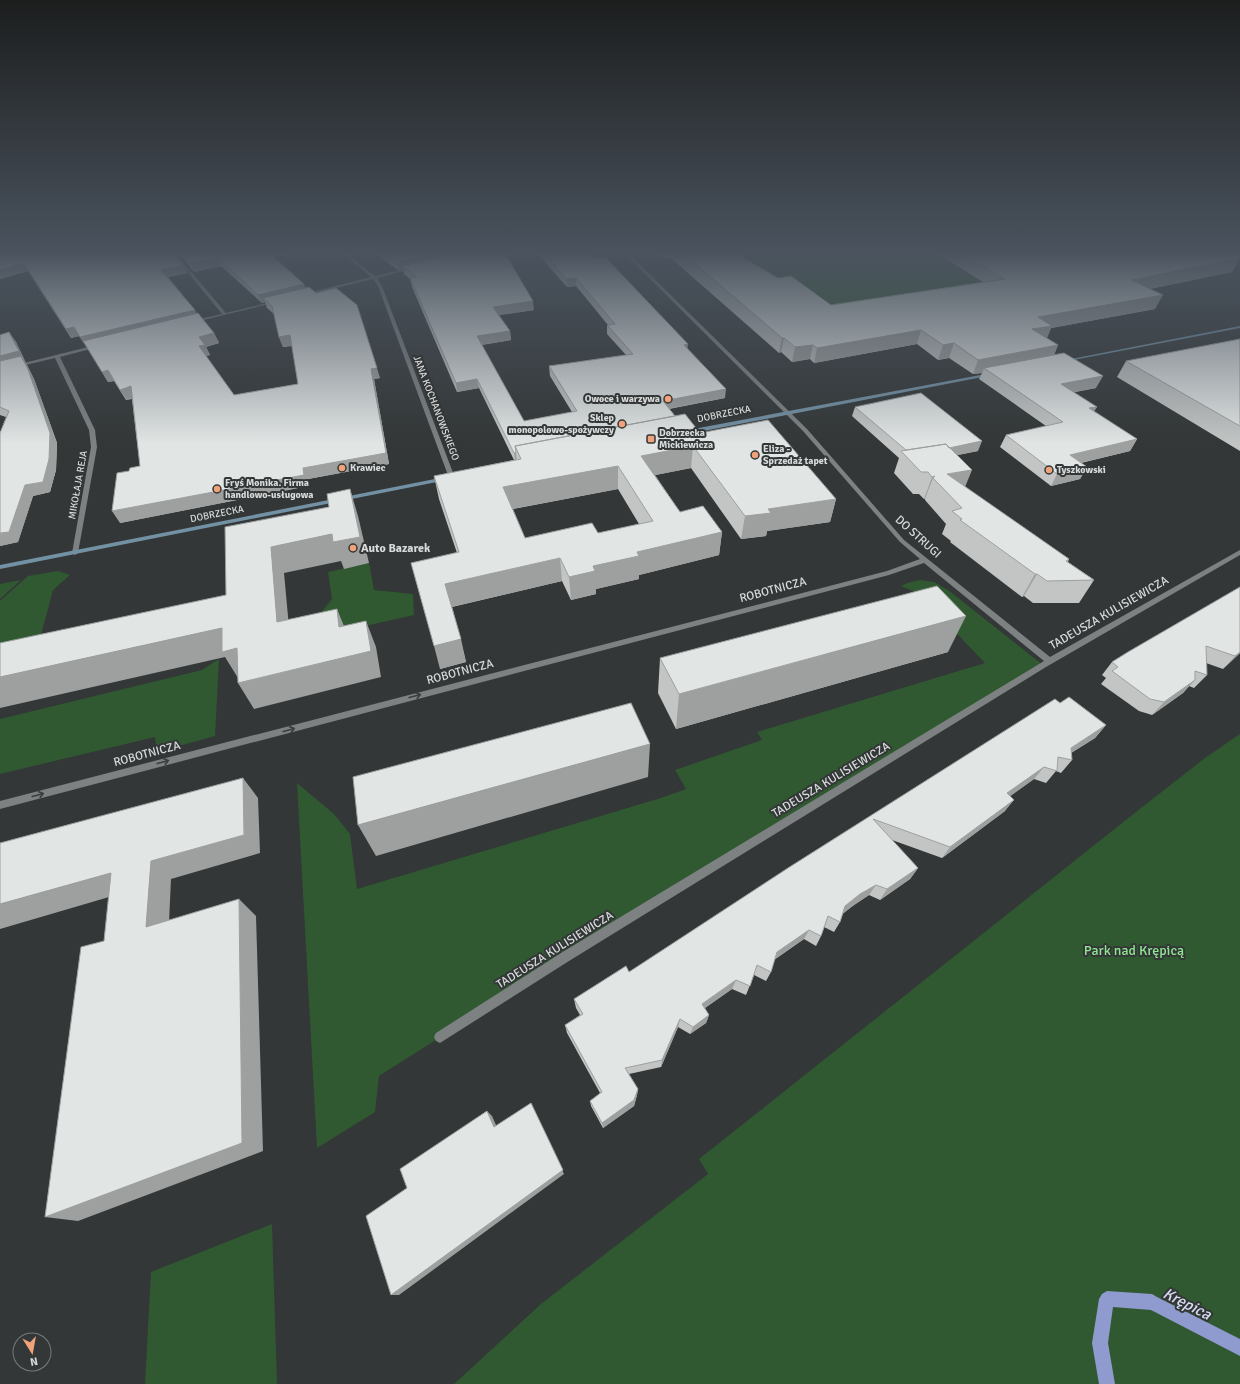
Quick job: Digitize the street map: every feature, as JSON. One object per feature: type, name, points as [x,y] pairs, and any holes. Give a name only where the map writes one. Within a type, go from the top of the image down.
[{"type":"street","points":[[186,324],[218,316]]},
{"type":"street","name":"JANA KOCHANOWSKIEGO","points":[[391,316],[452,478]]},
{"type":"street","name":"DO STRUGI","points":[[690,316],[806,430],[902,542],[1050,661]]},
{"type":"street","points":[[1054,362],[1240,327]]},
{"type":"street","points":[[0,370],[103,344]]},
{"type":"street","name":"MIKOŁAJA REJA","points":[[57,356],[92,430],[94,447],[75,553]]},
{"type":"street","name":"DOBRZECKA","points":[[679,433],[999,373]]},
{"type":"street","name":"DOBRZECKA","points":[[0,567],[460,476]]},
{"type":"street","name":"TADEUSZA KULISIEWICZA","points":[[440,1037],[572,954],[1050,661],[1240,552]]},
{"type":"street","name":"ROBOTNICZA","points":[[0,805],[889,573],[925,560]]},
{"type":"green space","points":[[369,563],[374,590],[413,594],[414,615],[298,641],[332,599],[328,572]]},
{"type":"green space","points":[[58,571],[70,575],[53,590],[41,635],[0,651],[0,601],[28,576]]},
{"type":"green space","points":[[21,580],[0,599],[0,584]]},
{"type":"green space","points":[[920,580],[934,582],[948,590],[1043,665],[608,931],[379,1076],[375,1112],[317,1148],[297,783],[334,814],[350,834],[357,889],[661,798],[686,789],[675,770],[762,740],[757,732],[985,663],[918,593],[901,586]]},
{"type":"green space","points":[[219,659],[215,736],[157,752],[155,737],[0,774],[0,719],[202,670]]},
{"type":"green space","name":"Park nad Krępicą","points":[[1240,734],[1240,1384],[454,1384],[541,1304],[708,1174],[699,1159],[1141,808],[1205,758]]},
{"type":"green space","points":[[272,1224],[277,1384],[145,1384],[151,1272]]},
{"type":"building","points":[[57,316],[171,316],[80,337],[74,327],[66,329]]},
{"type":"building","points":[[187,316],[200,316],[214,333],[199,337],[205,345],[199,346],[234,395],[298,384],[290,335],[279,337],[274,316],[360,316],[377,368],[371,369],[386,453],[303,468],[304,475],[112,511],[117,473],[129,471],[130,468],[140,466],[131,386],[120,390],[108,370],[102,372],[83,341]]},
{"type":"building","points":[[426,316],[499,316],[510,331],[477,336],[524,421],[577,411],[549,366],[633,354],[607,325],[615,324],[608,316],[661,316],[688,344],[684,345],[726,389],[663,401],[675,416],[515,446],[516,452],[514,453],[477,379],[456,383]]},
{"type":"building","points":[[756,316],[1046,316],[1038,317],[1052,326],[1032,329],[1058,345],[978,360],[954,343],[943,345],[921,330],[817,348],[813,345],[795,347]]},
{"type":"building","points":[[9,332],[19,351],[0,356],[0,335]]},
{"type":"building","points":[[1240,339],[1240,426],[1126,361]]},
{"type":"building","points":[[1064,353],[1103,376],[1061,384],[1097,407],[1089,408],[1137,439],[1070,455],[1087,467],[1057,474],[1006,435],[1063,422],[984,368]]},
{"type":"building","points":[[21,356],[28,369],[50,433],[49,459],[43,482],[25,485],[9,532],[0,533],[0,433],[9,411],[0,407],[0,361]]},
{"type":"building","points":[[921,393],[982,441],[949,448],[946,444],[906,450],[855,407]]},
{"type":"building","points":[[685,414],[700,433],[768,420],[836,499],[768,509],[771,513],[745,516],[693,446],[641,456],[680,512],[703,506],[722,532],[637,552],[639,556],[593,566],[595,571],[569,577],[560,558],[445,584],[461,639],[434,646],[411,563],[459,552],[434,476],[521,459],[515,446]],"holes":[[[618,466],[653,521],[598,533],[592,523],[525,538],[503,487]]]},
{"type":"building","points":[[946,444],[972,470],[947,474],[1069,559],[1066,561],[1094,580],[1047,581],[960,520],[962,519],[952,511],[962,508],[933,478],[935,476],[932,477],[928,472],[921,472],[901,451]]},
{"type":"building","points":[[350,489],[360,537],[333,542],[332,534],[271,547],[277,622],[337,609],[339,627],[366,621],[371,651],[238,683],[237,648],[222,652],[222,628],[0,677],[0,643],[226,595],[225,527],[329,507],[327,494]]},
{"type":"building","points":[[937,586],[966,616],[679,694],[660,658]]},
{"type":"building","points":[[1240,587],[1240,652],[1235,656],[1206,646],[1207,675],[1195,671],[1195,680],[1164,702],[1150,699],[1112,671],[1118,667],[1112,662]]},
{"type":"building","points":[[1069,697],[1106,725],[1071,748],[1072,760],[1058,757],[1057,771],[1044,767],[1007,793],[1014,800],[950,847],[873,819],[918,868],[887,889],[876,885],[860,894],[845,906],[840,922],[828,916],[821,936],[809,930],[777,952],[771,972],[757,965],[750,986],[736,980],[702,1004],[709,1015],[693,1027],[680,1019],[662,1060],[625,1068],[638,1089],[634,1100],[602,1123],[590,1101],[602,1092],[565,1025],[583,1014],[574,999],[626,966],[629,972],[788,868],[1055,699],[1060,703]]},
{"type":"building","points":[[631,703],[650,744],[358,825],[353,777]]},
{"type":"building","points":[[243,778],[244,835],[151,861],[146,927],[239,899],[242,1143],[45,1217],[81,947],[104,941],[111,873],[0,904],[0,843]]},
{"type":"building","points":[[531,1103],[563,1170],[391,1295],[366,1216],[407,1188],[400,1169],[487,1111],[494,1127]]},
{"type":"waterway","name":"Krępica","points":[[1107,1384],[1100,1343],[1107,1299],[1152,1302],[1240,1348]]},
{"type":"place","name":"Owoce i warzywa","points":[[668,399]]},
{"type":"place","name":"Sklep monopolowo-spożywczy","points":[[622,424]]},
{"type":"place","name":"Dobrzecka Mickiewicza","points":[[651,439]]},
{"type":"place","name":"Eliza - Sprzedaż tapet","points":[[755,455]]},
{"type":"place","name":"Krawiec","points":[[342,468]]},
{"type":"place","name":"Tyszkowski","points":[[1049,470]]},
{"type":"place","name":"Fryś Monika. Firma handlowo-usługowa","points":[[217,489]]},
{"type":"place","name":"Auto Bazarek","points":[[353,548]]}]
